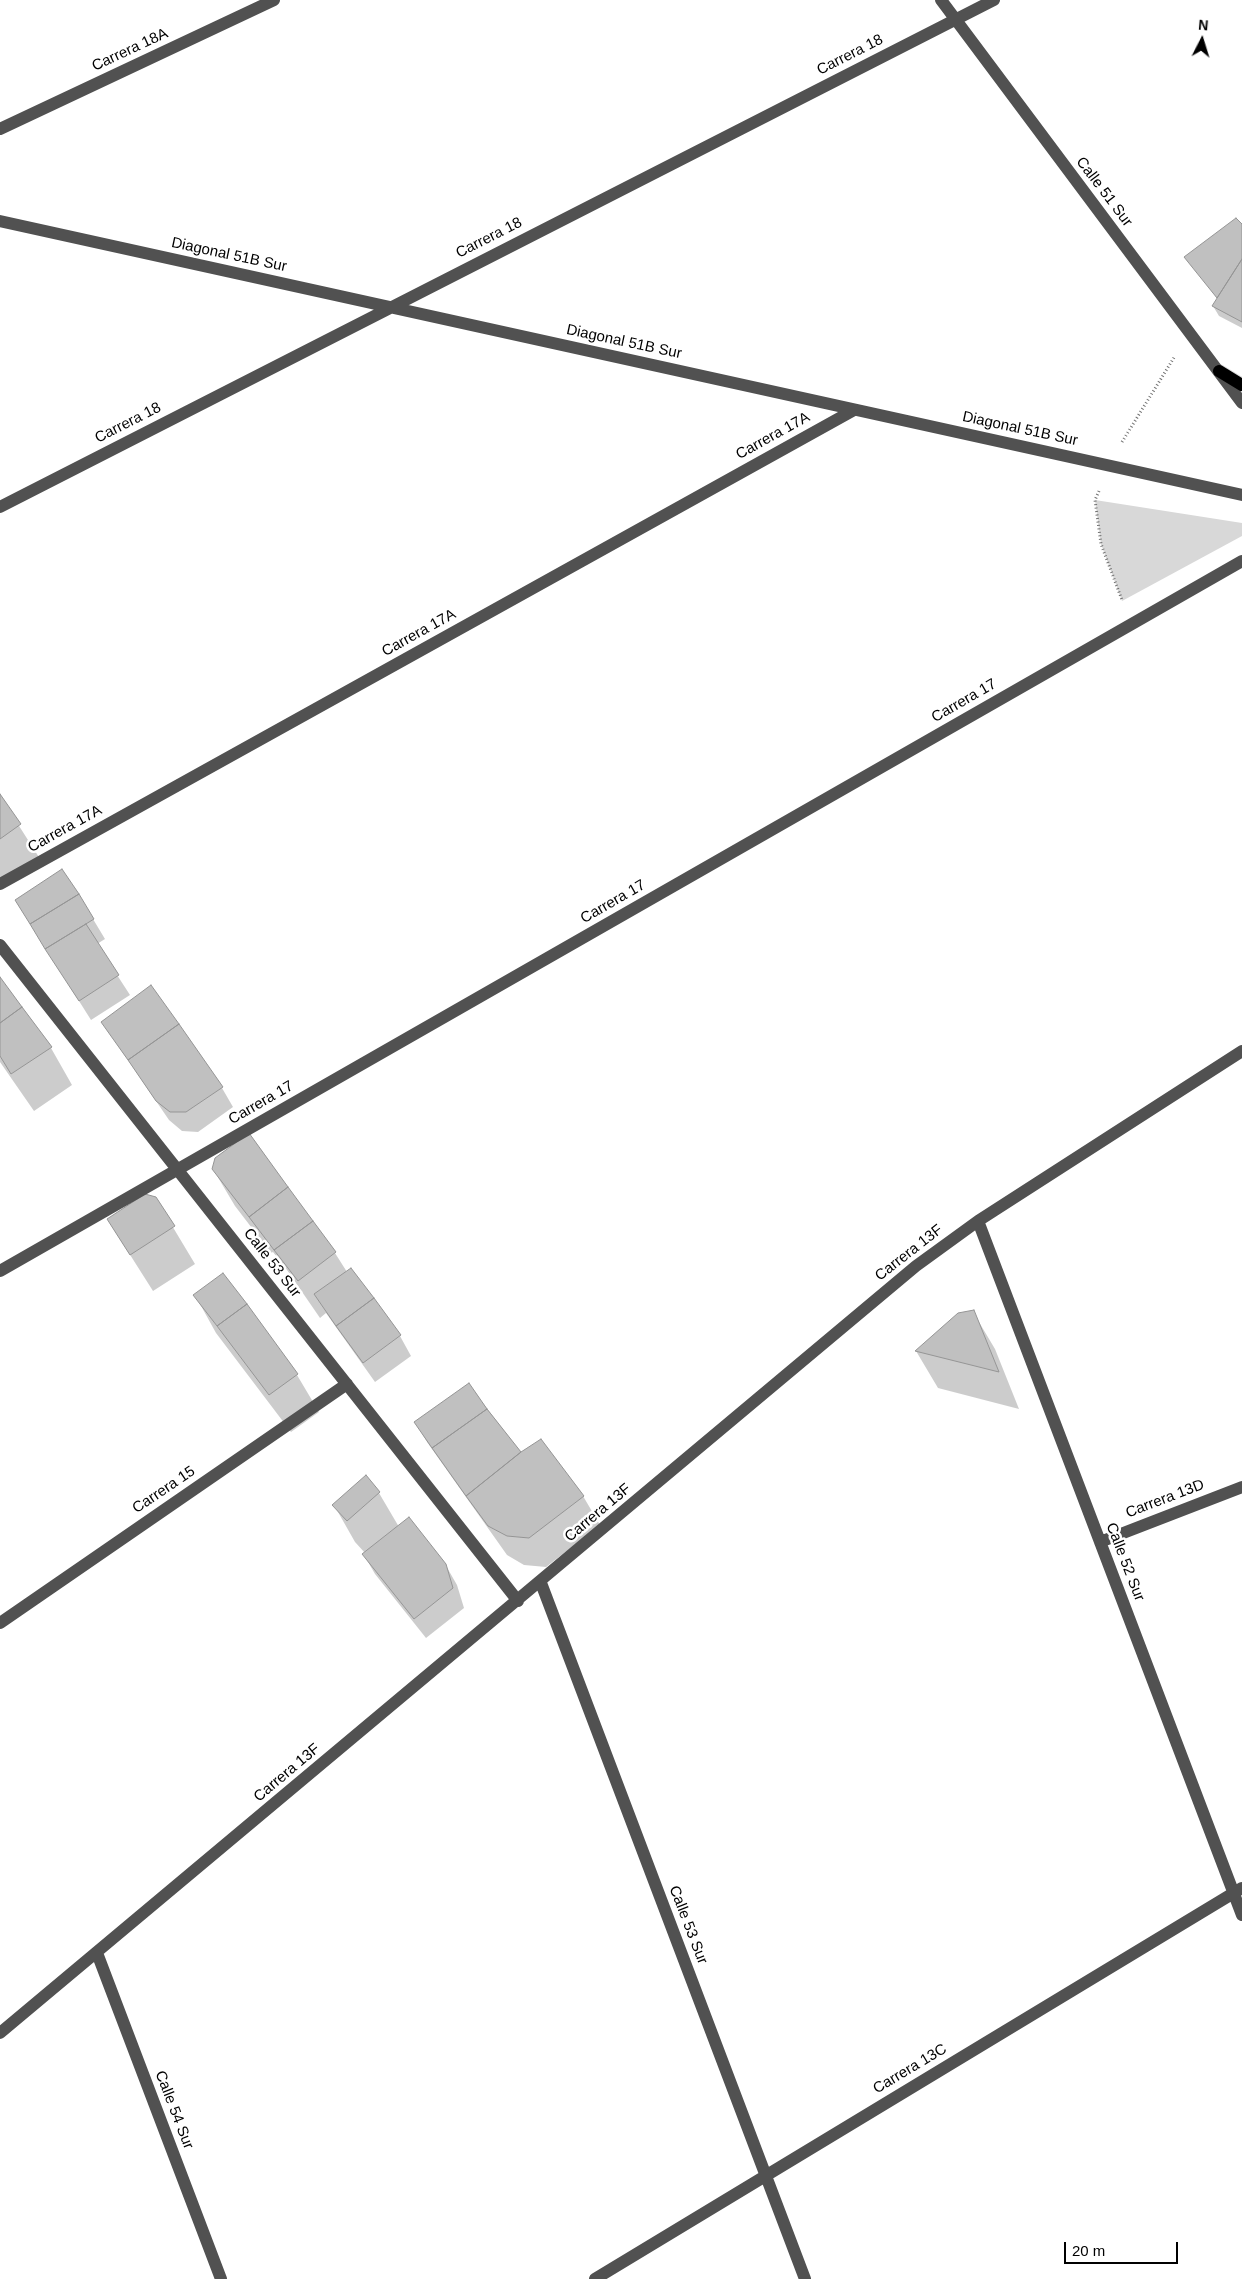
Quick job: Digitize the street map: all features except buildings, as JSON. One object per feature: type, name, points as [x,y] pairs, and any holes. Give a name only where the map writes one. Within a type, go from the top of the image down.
[{"type":"main road","points":[[1218,371],[1242,385]]},
{"type":"street","name":"Carrera 18A","points":[[0,129],[274,0]]},
{"type":"street","name":"Calle 51 Sur","points":[[940,0],[1242,403]]},
{"type":"street","name":"Carrera 18","points":[[0,507],[994,0]]},
{"type":"street","name":"Diagonal 51B Sur","points":[[0,221],[1242,495]]},
{"type":"street","name":"Carrera 17A","points":[[0,884],[854,410]]},
{"type":"street","name":"Carrera 17","points":[[0,1271],[1242,561]]},
{"type":"street","name":"Calle 53 Sur","points":[[0,944],[518,1601]]},
{"type":"street","name":"Carrera 13F","points":[[0,2033],[541,1582],[916,1266],[978,1221],[1242,1051]]},
{"type":"street","name":"Calle 52 Sur","points":[[978,1221],[1100,1542],[1237,1889],[1242,1915]]},
{"type":"street","name":"Carrera 15","points":[[0,1623],[347,1384]]},
{"type":"street","name":"Carrera 13D","points":[[1100,1542],[1242,1486]]},
{"type":"street","name":"Calle 53 Sur","points":[[541,1582],[805,2279]]},
{"type":"street","name":"Carrera 13C","points":[[595,2279],[1237,1889]]},
{"type":"street","name":"Calle 54 Sur","points":[[97,1953],[221,2279]]},
{"type":"path","points":[[1125,628],[1122,601],[1101,544],[1095,500],[1107,465],[1190,332]]},
{"type":"shaded area","points":[[1095,500],[1242,523],[1242,536],[1122,601],[1101,544]]}]
